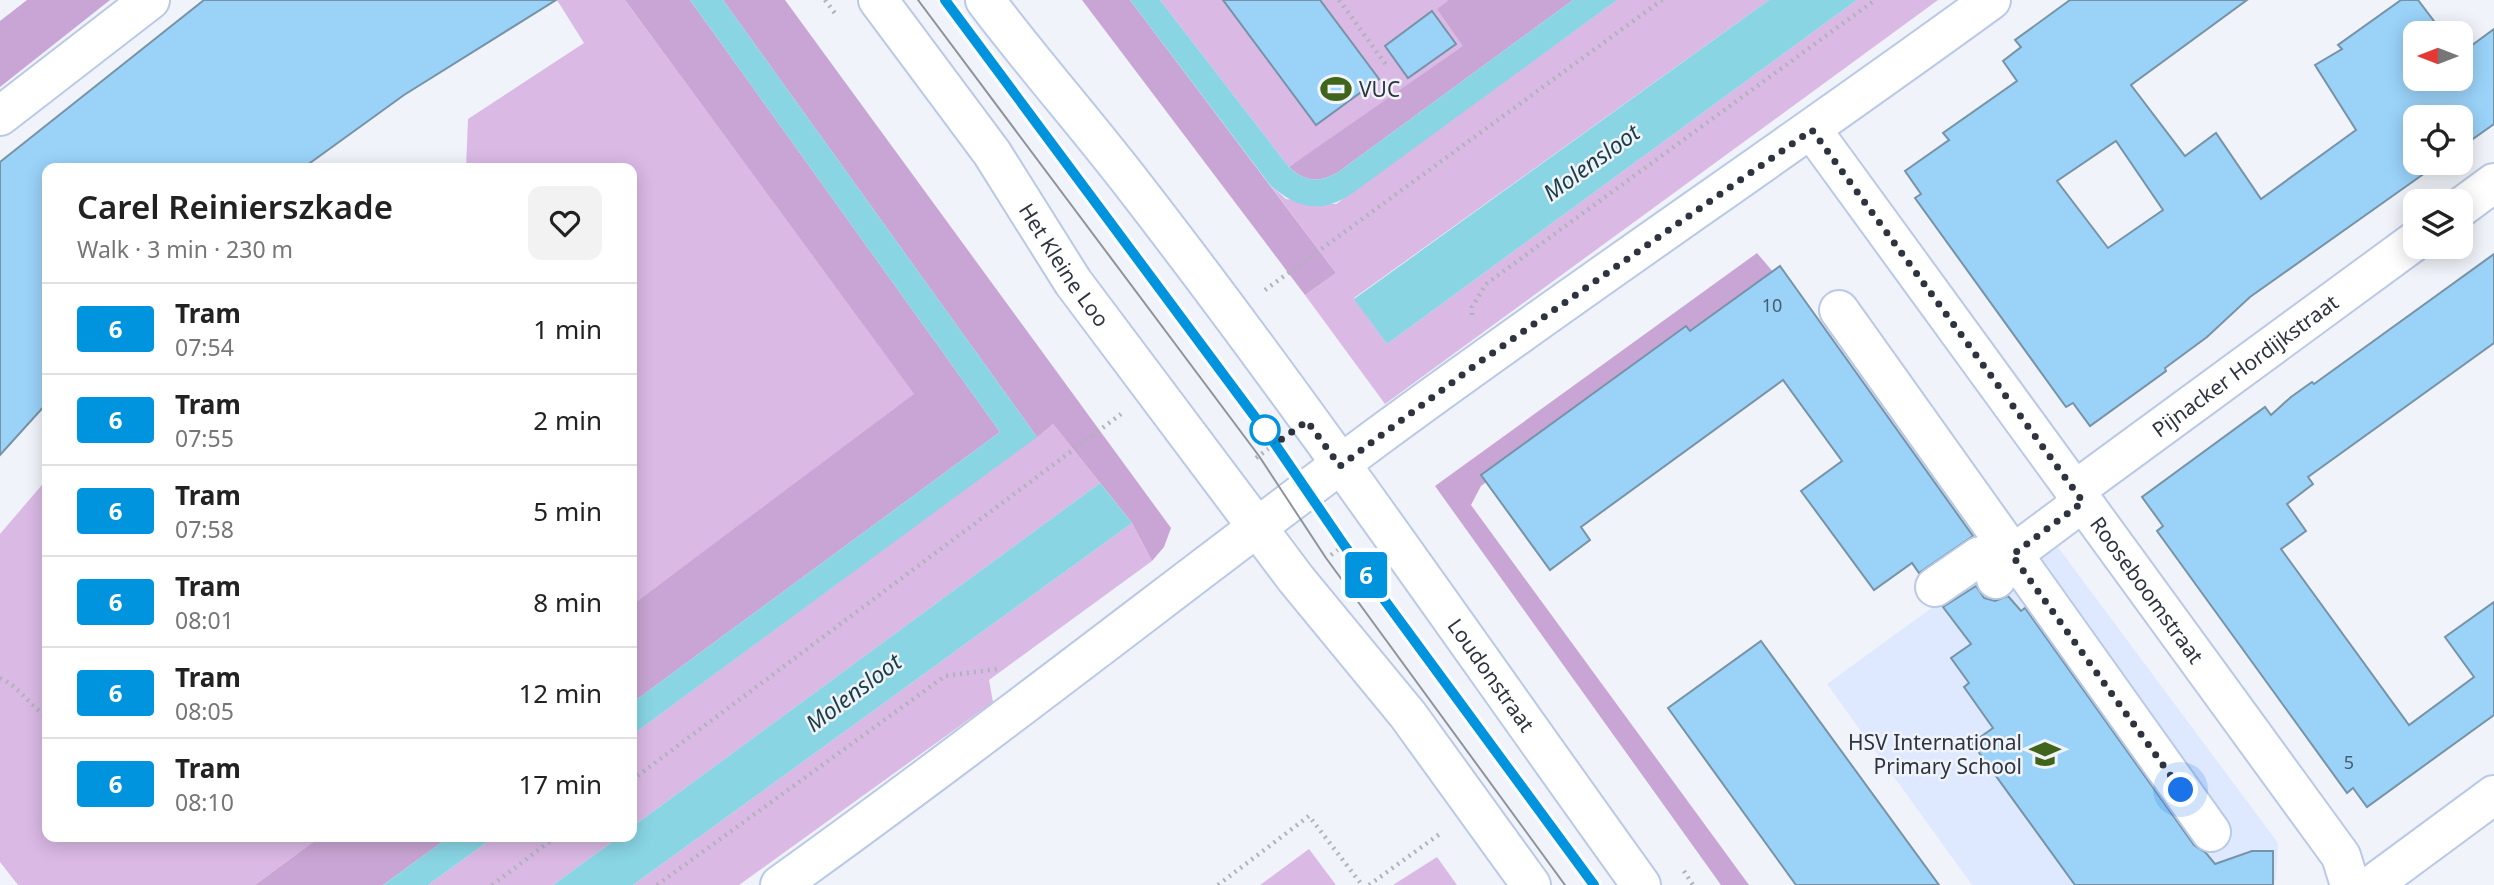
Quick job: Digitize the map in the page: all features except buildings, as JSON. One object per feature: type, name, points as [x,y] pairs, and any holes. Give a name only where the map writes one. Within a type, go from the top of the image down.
[{"type":"street","points":[[0,116],[150,0]]},
{"type":"street","name":"Het Kleine Loo","points":[[878,0],[992,153],[1073,282],[1256,526]]},
{"type":"street","points":[[985,0],[1044,79],[1136,188],[1340,466]]},
{"type":"street","points":[[795,881],[1090,657],[1256,526],[1481,361],[1812,130],[1991,0]]},
{"type":"street","name":"Rooseboomstraat","points":[[1812,130],[2342,856],[2350,885]]},
{"type":"street","points":[[2473,198],[2494,183]]},
{"type":"street","name":"Pijnacker Hordijkstraat","points":[[2004,567],[2079,497],[2403,250]]},
{"type":"street","points":[[1839,310],[2004,567],[2211,832]]},
{"type":"street","name":"Loudonstraat","points":[[1340,466],[1641,885]]},
{"type":"street","points":[[1256,526],[1408,715],[1531,885]]},
{"type":"street","points":[[1935,587],[1980,556],[2004,567]]},
{"type":"street","points":[[2372,885],[2494,795]]},
{"type":"path","points":[[1339,0],[1387,66]]},
{"type":"path","points":[[1230,314],[1662,0]]},
{"type":"path","points":[[1481,361],[1471,333],[1472,307],[1486,284],[1875,0]]},
{"type":"path","points":[[637,776],[1155,390]]},
{"type":"path","points":[[1224,482],[1307,421]]},
{"type":"path","points":[[657,885],[945,676],[999,669]]},
{"type":"path","points":[[0,678],[19,688],[32,707],[42,714]]},
{"type":"path","points":[[1219,885],[1309,816],[1362,885]]},
{"type":"path","points":[[1369,885],[1441,833]]},
{"type":"path","points":[[492,885],[549,842]]},
{"type":"path","points":[[1377,879],[1381,885]]},
{"type":"shaded area","points":[[27,0],[110,0],[0,87],[0,21]]},
{"type":"shaded area","points":[[557,0],[625,0],[915,395],[637,601],[637,163],[466,163],[468,119],[584,43]]},
{"type":"shaded area","points":[[625,0],[690,0],[1000,432],[637,699],[637,601],[914,394]]},
{"type":"shaded area","points":[[723,0],[785,0],[1171,528],[1164,547],[1152,561],[1132,523],[1053,424],[1037,437]]},
{"type":"shaded area","points":[[1082,0],[1130,0],[1336,273],[1305,295]]},
{"type":"shaded area","name":"VUC","points":[[1160,0],[1549,0],[1289,167]]},
{"type":"shaded area","points":[[1449,0],[1573,0],[1337,173],[1312,179],[1301,176],[1289,167],[1463,46],[1437,9]]},
{"type":"shaded area","points":[[1617,0],[1769,0],[1354,298],[1387,344],[1857,0],[1938,0],[1385,404],[1305,295],[1336,273],[1270,185],[1286,199],[1336,204]]},
{"type":"shaded area","points":[[1757,253],[1774,273],[1481,486],[1471,505],[1749,885],[1721,885],[1435,486]]},
{"type":"shaded area","points":[[1053,424],[1100,483],[637,823],[637,731]]},
{"type":"shaded area","points":[[42,485],[42,842],[313,842],[255,885],[18,885],[0,862],[0,534]]},
{"type":"shaded area","points":[[1132,523],[1152,561],[989,680],[993,702],[739,885],[633,885]]},
{"type":"shaded area","name":"HSV International Primary School","points":[[2043,527],[2278,843],[2276,880],[2269,885],[1972,885],[1827,684]]},
{"type":"shaded area","points":[[313,842],[442,842],[383,885],[255,885]]},
{"type":"shaded area","points":[[487,842],[612,842],[553,885],[428,885]]},
{"type":"shaded area","points":[[1309,849],[1336,885],[1260,885]]},
{"type":"shaded area","points":[[1437,857],[1457,885],[1393,885]]},
{"type":"water","points":[[690,0],[723,0],[1037,437],[637,731],[637,699],[1000,432]]},
{"type":"water","points":[[1130,0],[1160,0],[1289,167],[1301,176],[1318,179],[1337,173],[1573,0],[1617,0],[1350,195],[1328,205],[1308,206],[1289,199],[1270,185]]},
{"type":"water","name":"Molensloot","points":[[1769,0],[1857,0],[1387,344],[1354,299]]},
{"type":"water","name":"Molensloot","points":[[1100,483],[1132,523],[633,885],[553,885],[612,842],[637,842],[637,823]]},
{"type":"water","points":[[442,842],[487,842],[428,885],[383,885]]},
{"type":"tram line","points":[[918,0],[1259,456],[1326,558],[1565,885]]},
{"type":"tram line","points":[[945,0],[1275,444],[1344,545],[1594,885]]},
{"type":"tram line","name":"6","points":[[945,0],[1275,444],[1344,545],[1594,885]]},
{"type":"place","name":"VUC","points":[[1336,89]]},
{"type":"place","name":"HSV International Primary School","points":[[2045,754]]},
{"type":"route","points":[[1265,430],[1275,444],[1307,421],[1340,466],[1481,361],[1812,130],[2083,502],[2012,555],[2181,790]]}]
